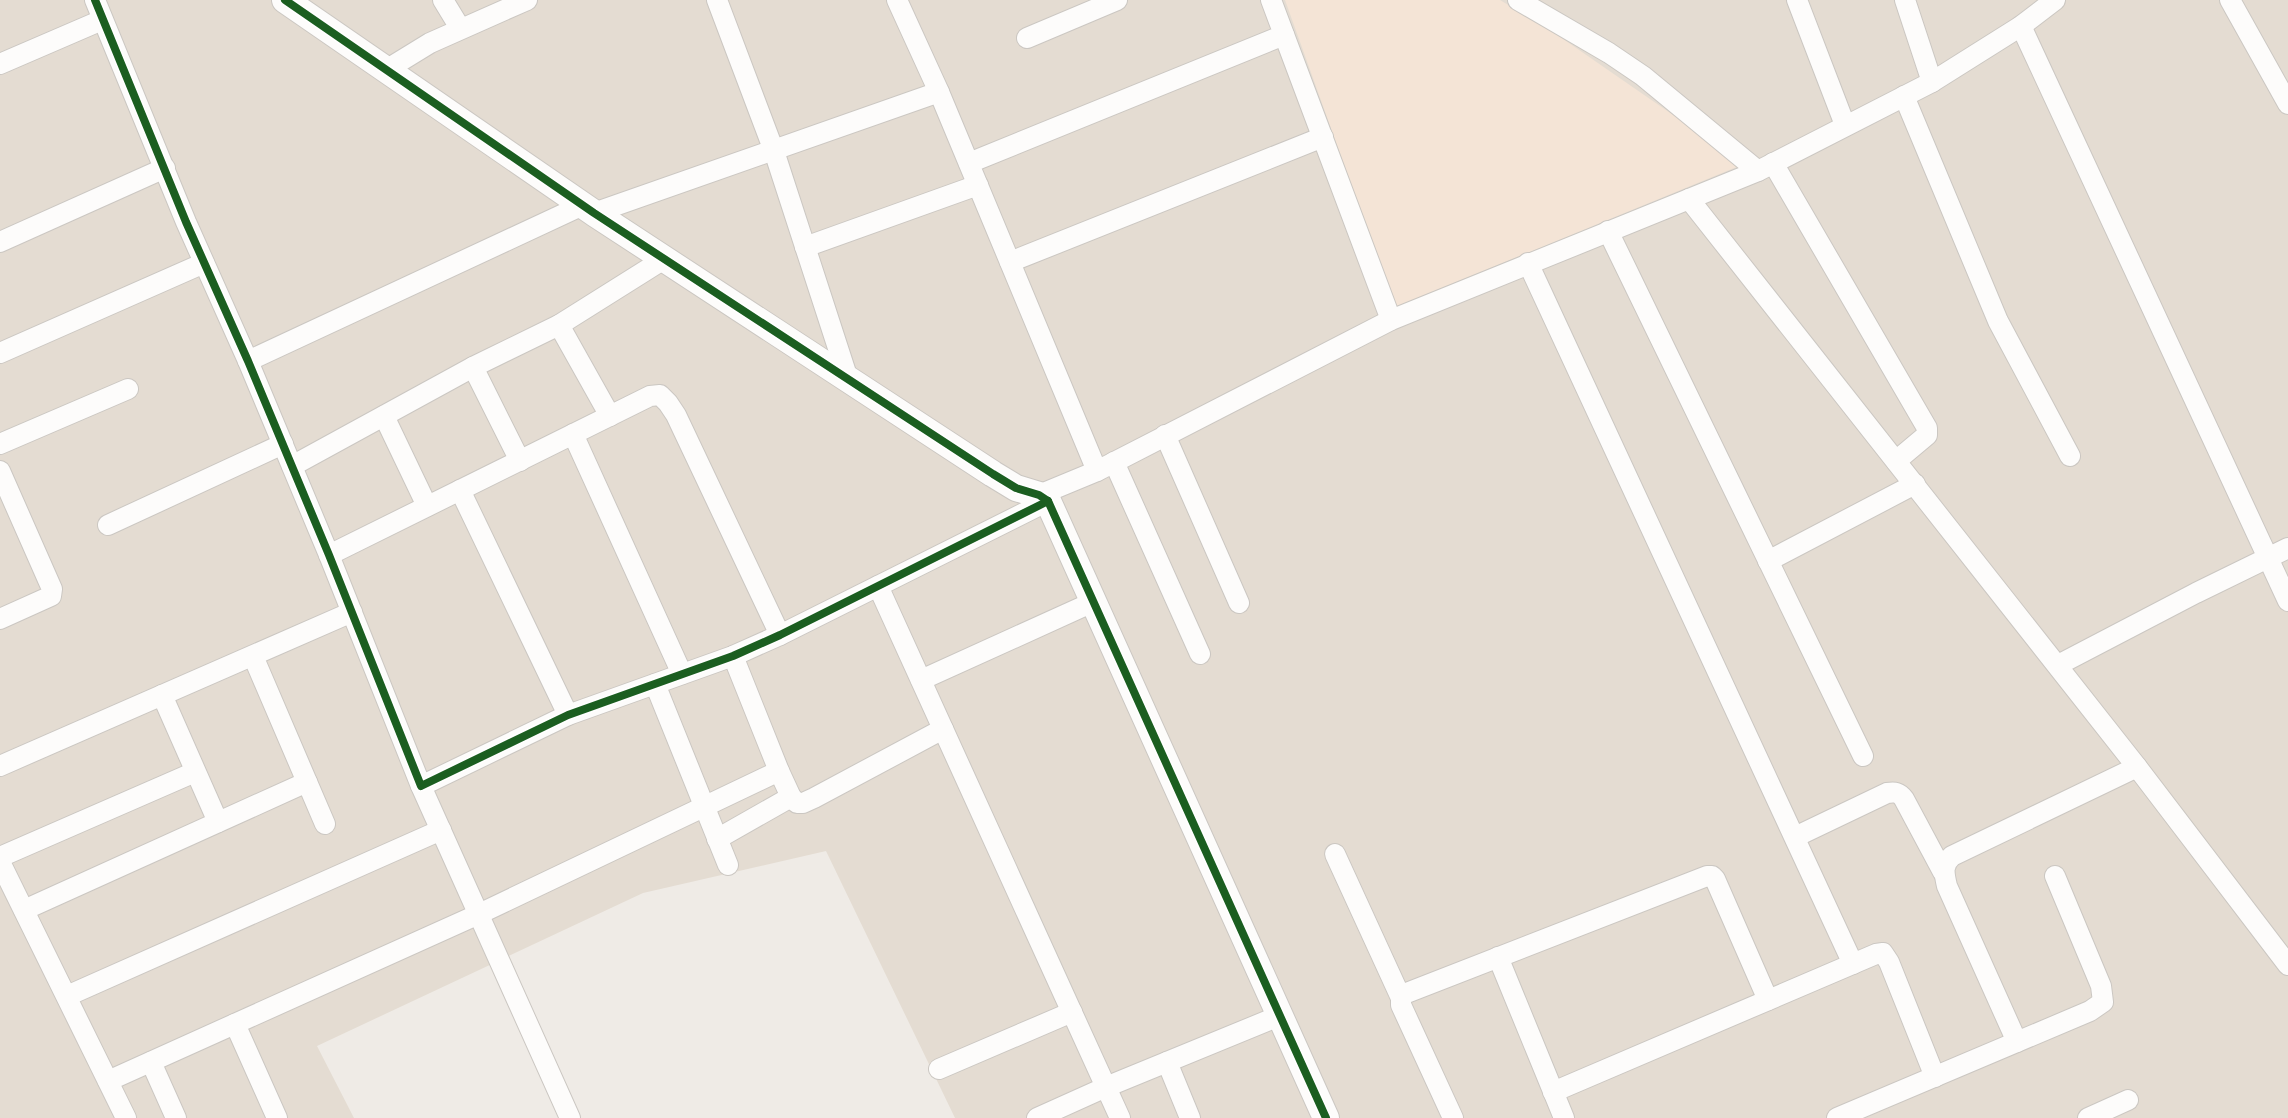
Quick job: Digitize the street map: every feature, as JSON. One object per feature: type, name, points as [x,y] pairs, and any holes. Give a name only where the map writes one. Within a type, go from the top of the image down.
[{"type":"street","points":[[94,0],[283,444],[422,786],[570,1118]]},
{"type":"street","points":[[285,0],[588,209],[849,382],[1008,484],[1044,498],[1326,1118]]},
{"type":"street","points":[[443,0],[460,28]]},
{"type":"street","points":[[386,70],[460,28],[527,0]]},
{"type":"street","points":[[717,0],[774,151],[849,382]]},
{"type":"street","points":[[897,0],[939,92],[1010,262],[1105,466],[1200,654]]},
{"type":"street","points":[[1027,38],[1117,0]]},
{"type":"street","points":[[1271,0],[1390,320]]},
{"type":"street","points":[[1518,0],[1609,53],[1765,167],[1927,428],[1927,435],[1922,441],[1896,461]]},
{"type":"street","points":[[1797,0],[1845,125]]},
{"type":"street","points":[[1905,0],[1932,82]]},
{"type":"street","points":[[422,786],[568,715],[733,656],[780,635],[1390,320],[1765,167],[1932,82],[2021,26],[2055,0]]},
{"type":"street","points":[[2230,0],[2288,104]]},
{"type":"street","points":[[0,64],[102,20]]},
{"type":"street","points":[[2021,26],[2288,601]]},
{"type":"street","points":[[969,163],[1284,35]]},
{"type":"street","points":[[248,361],[588,209],[774,151],[939,92]]},
{"type":"street","points":[[1904,96],[1998,321],[2070,456]]},
{"type":"street","points":[[1010,262],[1323,137]]},
{"type":"street","points":[[0,242],[165,168]]},
{"type":"street","points":[[805,247],[978,185]]},
{"type":"street","points":[[1689,199],[2137,766],[2288,965]]},
{"type":"street","points":[[1608,231],[1863,756]]},
{"type":"street","points":[[292,466],[473,367],[559,325],[664,259]]},
{"type":"street","points":[[0,353],[204,263]]},
{"type":"street","points":[[1528,263],[1853,964]]},
{"type":"street","points":[[559,325],[610,416]]},
{"type":"street","points":[[473,367],[520,461]]},
{"type":"street","points":[[0,444],[128,389]]},
{"type":"street","points":[[329,555],[650,396],[660,395],[668,403],[780,635]]},
{"type":"street","points":[[384,416],[427,506]]},
{"type":"street","points":[[573,434],[682,674]]},
{"type":"street","points":[[1165,435],[1239,603]]},
{"type":"street","points":[[108,525],[283,444]]},
{"type":"street","points":[[0,471],[52,589],[51,596],[44,601],[0,619]]},
{"type":"street","points":[[1768,561],[1915,484]]},
{"type":"street","points":[[460,490],[568,715]]},
{"type":"street","points":[[2058,665],[2288,548]]},
{"type":"street","points":[[878,586],[1120,1118]]},
{"type":"street","points":[[921,680],[1093,602]]},
{"type":"street","points":[[0,766],[352,612]]},
{"type":"street","points":[[253,656],[325,824]]},
{"type":"street","points":[[733,656],[779,771],[790,796],[797,802],[803,803],[943,729]]},
{"type":"street","points":[[655,684],[728,865]]},
{"type":"street","points":[[162,695],[218,822]]},
{"type":"street","points":[[1943,872],[1945,862],[1952,856],[2137,766]]},
{"type":"street","points":[[108,1081],[479,914],[779,771]]},
{"type":"street","points":[[0,857],[195,772]]},
{"type":"street","points":[[24,910],[307,782]]},
{"type":"street","points":[[1795,837],[1887,793],[1900,793],[1943,872],[1947,886],[2017,1042]]},
{"type":"street","points":[[717,838],[790,796]]},
{"type":"street","points":[[67,996],[441,830]]},
{"type":"street","points":[[1335,854],[1453,1118]]},
{"type":"street","points":[[0,862],[126,1118]]},
{"type":"street","points":[[1401,998],[1409,992],[1498,957],[1712,876],[1768,1000]]},
{"type":"street","points":[[1837,1118],[2090,1011],[2103,1002],[2101,986],[2055,876]]},
{"type":"street","points":[[1553,1092],[1883,953],[1887,956],[1935,1077]]},
{"type":"street","points":[[1498,957],[1564,1118]]},
{"type":"street","points":[[939,1069],[1072,1012]]},
{"type":"street","points":[[1037,1118],[1106,1087],[1280,1016]]},
{"type":"street","points":[[235,1024],[277,1118]]},
{"type":"street","points":[[151,1062],[176,1118]]},
{"type":"street","points":[[1167,1062],[1190,1118]]},
{"type":"street","points":[[2088,1118],[2128,1101]]},
{"type":"shaded area","points":[[0,0],[2288,0],[2288,1118],[955,1118],[826,851],[643,893],[317,1046],[354,1118],[0,1118]]},
{"type":"shaded area","points":[[1285,0],[1500,0],[1553,32],[1744,164],[1395,307]]},
{"type":"cycle path","points":[[95,0],[186,222],[248,361],[329,555],[421,786],[568,715],[733,656],[780,635],[1048,501]]},
{"type":"cycle path","points":[[285,0],[594,213],[993,474],[1016,488],[1039,495],[1048,501],[1326,1118]]}]
